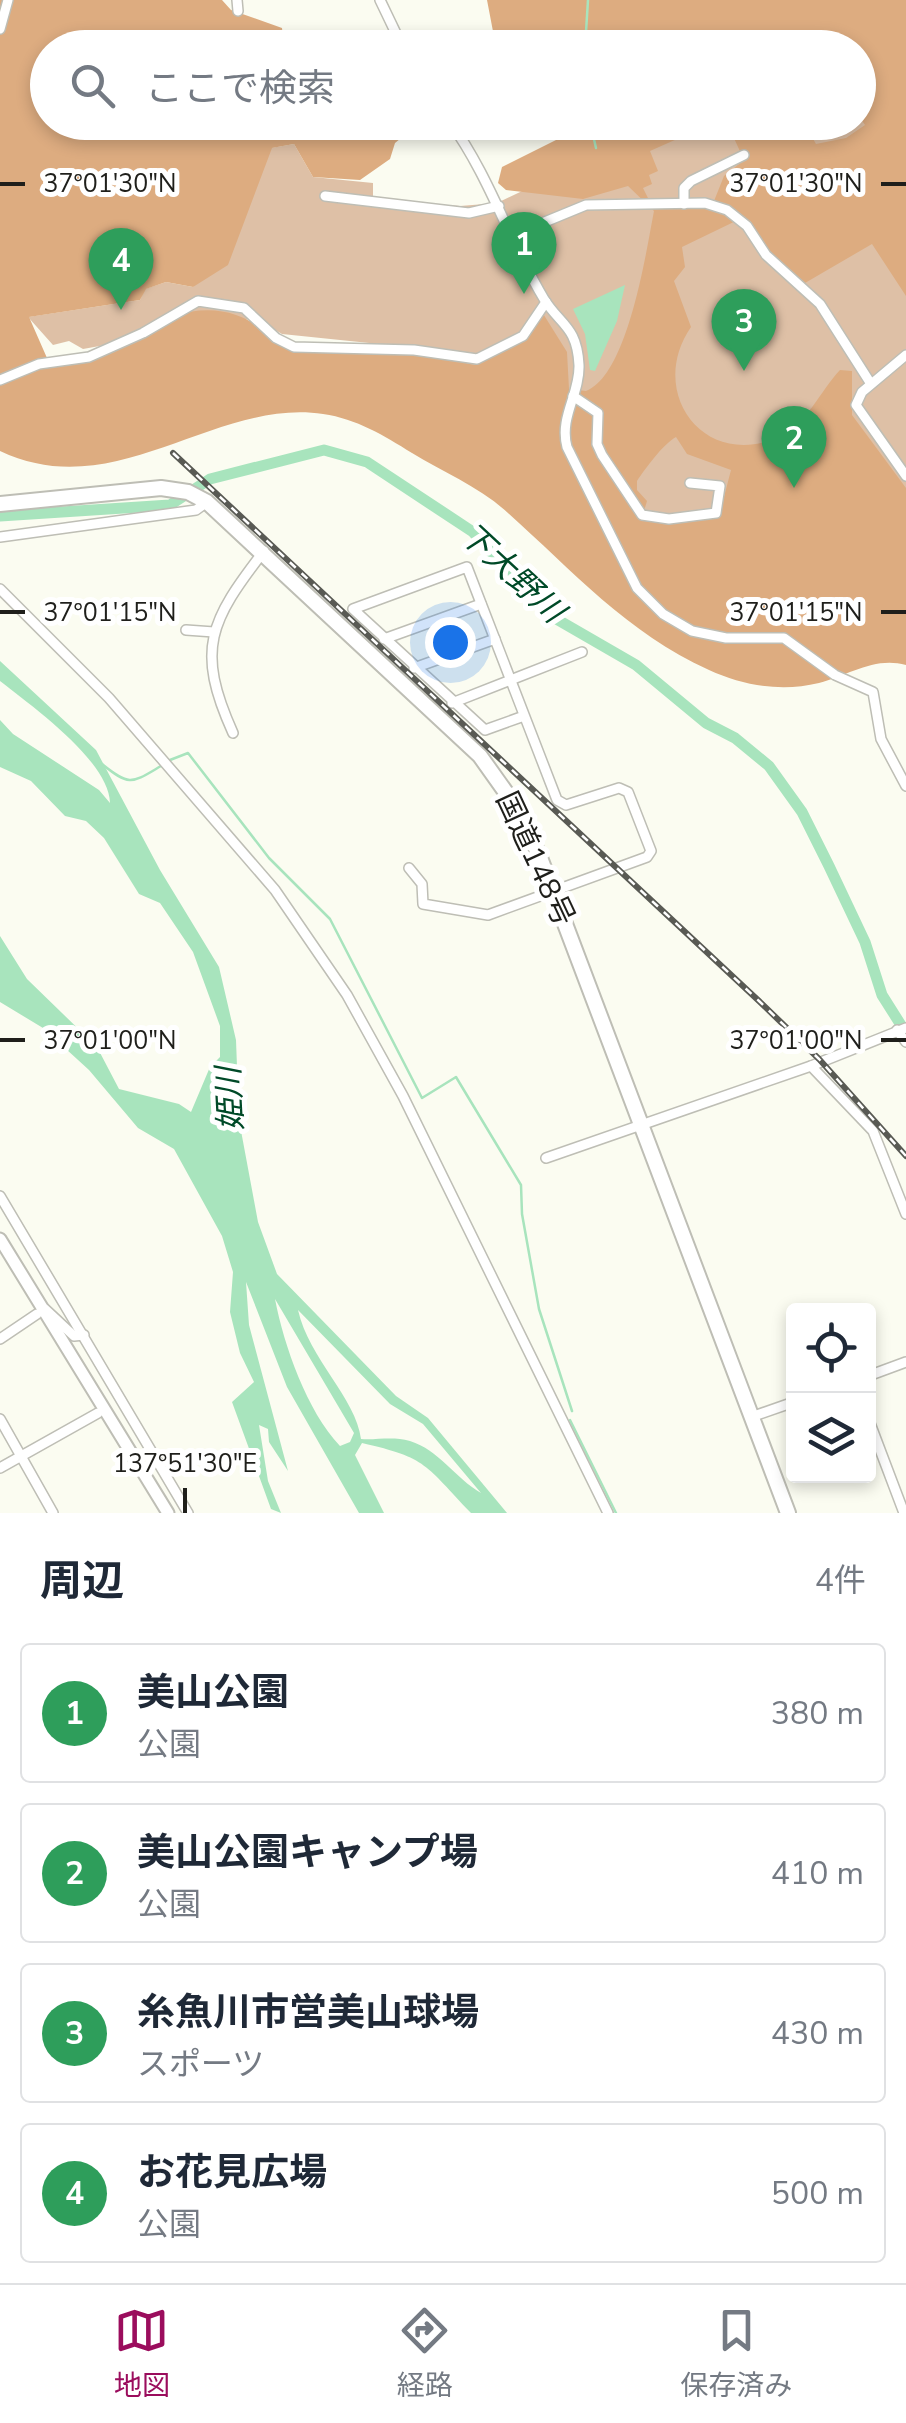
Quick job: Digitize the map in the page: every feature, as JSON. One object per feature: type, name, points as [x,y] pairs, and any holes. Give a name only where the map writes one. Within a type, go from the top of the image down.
[{"type":"highway","points":[[0,504],[161,488],[196,495]]},
{"type":"highway","name":"国道148号","points":[[196,495],[264,551],[480,756],[517,808],[554,891],[788,1513]]},
{"type":"main road","points":[[0,1239],[41,1312],[168,1513]]},
{"type":"street","points":[[0,28],[8,0]]},
{"type":"street","points":[[380,0],[394,30]]},
{"type":"street","points":[[460,140],[499,206],[546,302],[569,325],[579,366],[564,425],[567,447],[613,544],[645,598],[692,631],[726,638],[784,638],[801,646],[835,676],[873,692],[881,738],[906,786]]},
{"type":"street","points":[[684,204],[684,188],[690,181],[744,156]]},
{"type":"street","points":[[325,196],[469,214],[499,206]]},
{"type":"street","points":[[513,235],[581,206],[716,206],[748,226],[766,256],[820,304],[872,384]]},
{"type":"street","points":[[0,380],[39,364],[89,357],[143,334],[198,301],[244,308],[276,338],[294,347],[414,350],[478,359],[523,336],[546,302]]},
{"type":"street","points":[[906,355],[859,395],[856,408],[906,476]]},
{"type":"street","points":[[574,396],[598,414],[597,444],[642,516],[670,520],[716,514],[720,486],[690,483]]},
{"type":"street","points":[[0,537],[196,510],[196,495]]},
{"type":"street","points":[[233,733],[215,689],[208,652],[238,585],[264,551]]},
{"type":"street","points":[[409,868],[422,884],[423,904],[488,915],[647,857],[650,843],[628,792],[620,788],[566,805],[557,800],[466,567],[353,610],[485,730],[524,716]]},
{"type":"street","points":[[0,589],[109,698],[264,877],[337,980],[403,1096],[608,1513]]},
{"type":"street","points":[[384,639],[481,604]]},
{"type":"street","points":[[186,630],[214,632]]},
{"type":"street","points":[[414,668],[494,639]]},
{"type":"street","points":[[452,702],[582,652]]},
{"type":"street","points":[[546,1158],[811,1066],[902,1029],[906,1042]]},
{"type":"street","points":[[811,1066],[873,1131],[906,1214]]},
{"type":"street","points":[[0,1196],[188,1513]]},
{"type":"street","points":[[0,1339],[41,1312],[74,1336],[84,1335]]},
{"type":"street","points":[[876,1373],[906,1362]]},
{"type":"street","points":[[107,1374],[111,1394]]},
{"type":"street","points":[[751,1416],[786,1405]]},
{"type":"street","points":[[122,1412],[136,1425]]},
{"type":"street","points":[[0,1468],[98,1413]]},
{"type":"street","points":[[0,1419],[53,1513]]},
{"type":"street","points":[[876,1439],[904,1513]]},
{"type":"shaded area","points":[[0,0],[222,0],[231,10],[282,28],[30,30],[30,140],[399,140],[390,159],[360,180],[313,177],[294,144],[272,148],[228,265],[193,287],[166,282],[146,289],[140,300],[29,317],[47,358],[58,363],[77,362],[174,315],[216,311],[245,319],[304,352],[418,353],[475,365],[519,342],[542,312],[567,352],[569,389],[586,391],[601,380],[624,338],[654,211],[628,186],[583,199],[506,190],[498,183],[502,167],[556,140],[675,140],[650,151],[658,171],[649,175],[652,184],[643,188],[650,202],[714,201],[724,176],[744,160],[735,140],[814,140],[816,144],[876,140],[876,30],[493,30],[487,0],[906,0],[906,296],[872,244],[805,283],[777,260],[742,218],[682,247],[685,267],[674,281],[691,327],[679,351],[675,376],[679,398],[689,418],[705,433],[726,443],[750,445],[777,438],[804,417],[840,370],[852,371],[852,415],[906,488],[906,665],[873,665],[819,683],[791,687],[749,684],[709,670],[679,655],[627,619],[486,495],[380,434],[335,416],[282,413],[242,421],[124,459],[84,466],[43,465],[0,451]],"holes":[[[676,437],[687,454],[731,470],[719,516],[666,522],[642,518],[647,501],[637,490],[637,481]]]},
{"type":"shaded area","points":[[906,17],[906,572],[717,591],[408,347],[282,334],[255,318],[83,349],[69,341],[53,345],[28,317],[140,300],[145,289],[166,282],[193,287],[271,148],[294,144],[313,177],[373,183],[373,199],[460,206],[497,203],[630,140],[876,140],[876,36]]},
{"type":"water","points":[[625,285],[617,321],[595,371],[590,370],[585,334],[573,309]]},
{"type":"water","name":"姫川","points":[[0,661],[96,750],[160,870],[219,967],[236,1040],[239,1120],[258,1222],[277,1274],[396,1396],[428,1418],[507,1513],[471,1513],[424,1466],[362,1443],[355,1455],[384,1513],[359,1513],[287,1387],[246,1282],[249,1325],[288,1471],[269,1442],[268,1429],[259,1425],[268,1481],[281,1513],[271,1509],[232,1402],[254,1382],[240,1353],[230,1312],[233,1272],[222,1236],[174,1149],[138,1128],[89,1070],[43,1028],[0,1002],[0,936],[27,979],[97,1047],[119,1089],[179,1104],[191,1112],[210,1067],[220,1057],[220,1026],[193,952],[160,903],[139,894],[104,838],[86,821],[65,816],[31,781],[0,767],[0,720],[13,734],[99,790],[110,803],[97,770],[83,753],[0,681]],"holes":[[[275,1299],[354,1433],[350,1442],[340,1446],[307,1396],[284,1337]],[[298,1310],[390,1404],[423,1424],[481,1493],[420,1445],[398,1439],[361,1439],[351,1408],[312,1345]]]},
{"type":"waterway","points":[[586,30],[588,0]]},
{"type":"waterway","points":[[594,140],[596,148]]},
{"type":"waterway","name":"下大野川","points":[[0,516],[170,505],[210,479],[324,450],[367,462],[473,532],[546,613],[636,665],[706,723],[735,738],[769,766],[802,812],[865,942],[882,995],[906,1033]]},
{"type":"waterway","points":[[170,760],[188,753],[269,858],[330,919],[422,1098],[456,1077],[521,1185],[522,1214],[539,1309],[572,1411]]},
{"type":"waterway","points":[[102,764],[131,780],[161,766]]},
{"type":"waterway","points":[[570,1420],[616,1513]]},
{"type":"railway","points":[[173,453],[759,1001],[819,1059],[906,1156]]},
{"type":"place","name":"美山公園","points":[[524,294]]},
{"type":"place","name":"お花見広場","points":[[121,310]]},
{"type":"place","name":"糸魚川市営美山球場","points":[[744,371]]},
{"type":"place","name":"美山公園キャンプ場","points":[[794,488]]}]
